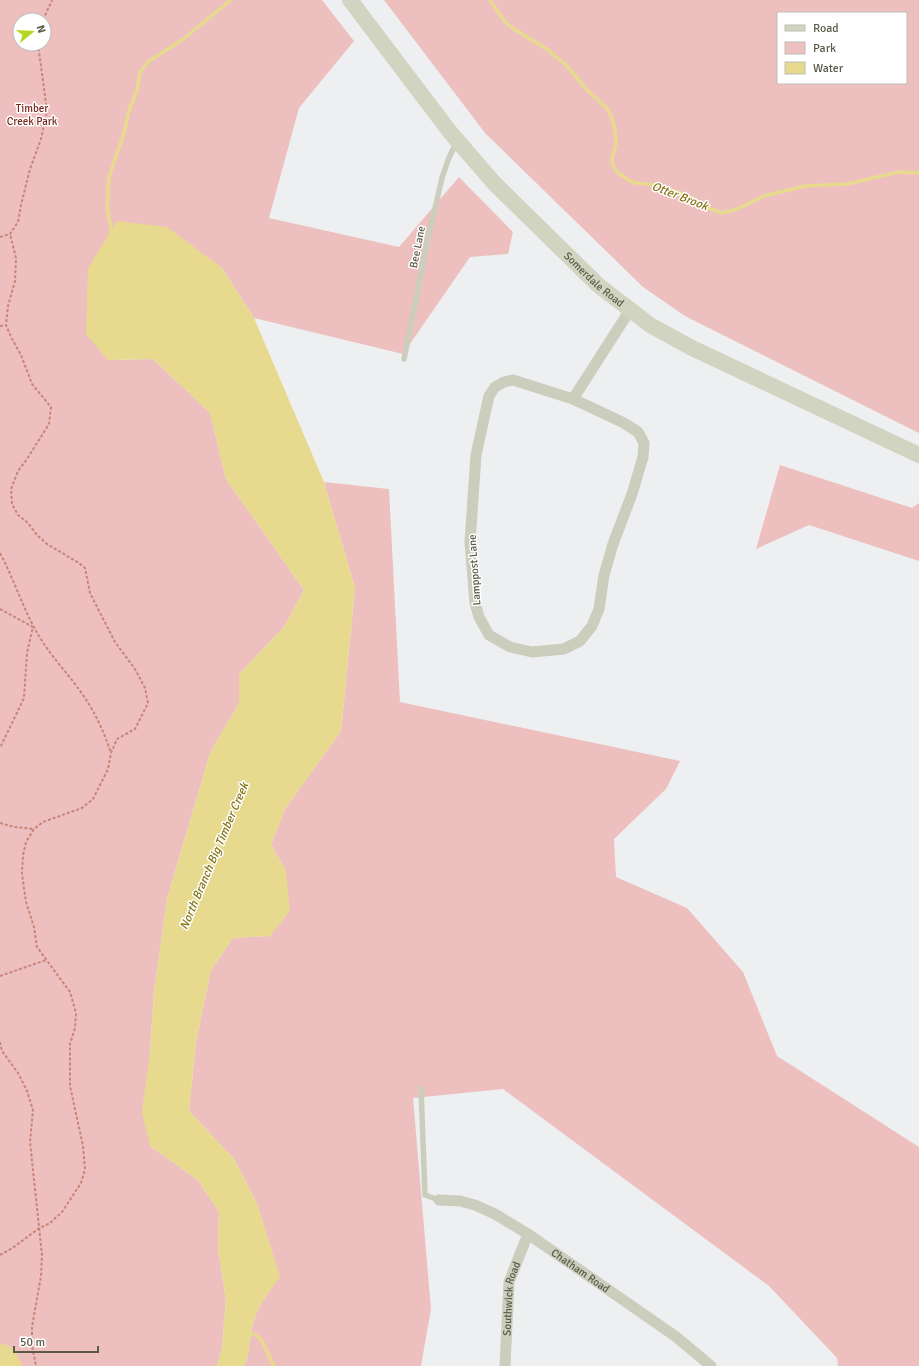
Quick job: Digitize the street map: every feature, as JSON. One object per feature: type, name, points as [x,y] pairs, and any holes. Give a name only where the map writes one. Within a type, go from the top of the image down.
[{"type":"main road","name":"Somerdale Road","points":[[350,0],[457,140],[499,189],[598,285],[650,326],[692,348],[919,455]]},
{"type":"street","points":[[573,399],[630,310]]},
{"type":"street","name":"Lamppost Lane","points":[[513,380],[573,399],[624,423],[638,432],[644,443],[643,457],[632,494],[613,544],[604,575],[599,609],[592,626],[580,641],[564,649],[532,652],[510,647],[489,635],[479,617],[475,603],[470,542],[476,455],[488,396],[495,386],[513,380]]},
{"type":"street","name":"Chatham Road","points":[[439,1200],[460,1201],[475,1205],[495,1214],[528,1234],[675,1336],[711,1366]]},
{"type":"street","name":"Southwick Road","points":[[505,1366],[509,1282],[528,1234]]},
{"type":"lane","name":"Bee Lane","points":[[404,359],[429,234],[442,178],[457,140]]},
{"type":"lane","points":[[421,1088],[424,1195],[439,1200]]},
{"type":"path","points":[[47,12],[52,0]]},
{"type":"path","points":[[0,237],[10,234],[18,222],[30,169],[41,139],[47,111],[39,52]]},
{"type":"path","points":[[0,1255],[14,1248],[38,1229],[50,1223],[62,1212],[81,1183],[85,1169],[83,1146],[70,1086],[70,1044],[75,1028],[76,1013],[70,992],[37,947],[34,927],[26,902],[22,874],[23,855],[26,842],[34,829],[43,822],[82,808],[92,799],[108,769],[111,753],[117,739],[135,729],[148,703],[145,688],[135,669],[115,642],[90,593],[85,568],[47,544],[37,535],[28,523],[18,515],[12,504],[11,489],[18,471],[49,424],[51,407],[32,384],[21,355],[6,325],[8,306],[15,281],[16,258],[10,234]]},
{"type":"path","points":[[0,326],[6,325]]},
{"type":"path","points":[[0,553],[33,627],[44,645],[78,688],[92,710],[103,730],[111,753]]},
{"type":"path","points":[[0,609],[33,627]]},
{"type":"path","points":[[0,748],[24,698],[27,653],[33,627]]},
{"type":"path","points":[[0,823],[14,828],[34,829]]},
{"type":"path","points":[[0,976],[46,960]]},
{"type":"path","points":[[0,1042],[2,1051],[18,1073],[27,1091],[33,1110],[30,1142],[37,1204],[38,1229],[42,1255],[41,1276],[32,1327],[32,1346],[36,1366]]},
{"type":"green space","name":"Timber Creek Park","points":[[0,0],[322,0],[354,41],[299,108],[269,218],[399,247],[459,177],[513,232],[508,254],[470,257],[403,354],[254,318],[222,268],[108,360],[153,359],[210,413],[226,479],[304,590],[284,627],[239,674],[239,703],[210,753],[167,899],[154,993],[150,1052],[150,1146],[198,1180],[219,1212],[218,1249],[226,1299],[222,1348],[217,1366],[0,1366]]},
{"type":"green space","points":[[384,0],[919,0],[919,433],[685,316],[643,287],[485,133]]},
{"type":"green space","points":[[780,465],[912,508],[919,503],[919,561],[809,525],[756,549]]},
{"type":"green space","points":[[324,482],[389,489],[400,702],[680,761],[666,789],[614,839],[616,877],[687,908],[743,972],[777,1056],[919,1147],[919,1366],[838,1366],[837,1358],[769,1286],[503,1089],[413,1098],[431,1309],[421,1366],[244,1366],[248,1355],[252,1326],[258,1309],[279,1277],[258,1206],[234,1159],[189,1111],[196,1042],[211,970],[233,938],[270,936],[286,871],[271,845],[285,809],[341,731],[355,588]]},
{"type":"water","points":[[117,221],[167,227],[222,268],[254,318],[324,482],[355,588],[341,731],[285,809],[271,845],[286,871],[290,911],[270,936],[233,938],[211,970],[196,1042],[189,1111],[234,1159],[258,1206],[280,1277],[258,1309],[252,1326],[248,1355],[244,1366],[217,1366],[222,1348],[226,1299],[218,1249],[219,1212],[198,1180],[150,1146],[142,1112],[150,1052],[154,993],[167,899],[210,753],[239,703],[239,674],[284,627],[304,590],[226,479],[210,413],[153,359],[108,360],[86,334],[88,268]]},
{"type":"water","points":[[0,1344],[5,1344],[12,1348],[17,1354],[22,1366],[0,1366]]},
{"type":"waterway","name":"North Branch Big Timber Creek","points":[[112,235],[107,208],[109,177],[124,133],[129,110],[137,91],[140,72],[149,61],[182,40],[231,0]]},
{"type":"waterway","name":"Otter Brook","points":[[490,0],[505,22],[548,50],[566,65],[588,91],[607,108],[612,118],[615,131],[616,144],[612,158],[613,166],[617,172],[630,181],[657,185],[690,197],[706,207],[722,213],[737,209],[764,196],[805,186],[847,184],[899,172],[919,173]]},
{"type":"waterway","points":[[248,1332],[257,1336],[262,1341],[274,1366]]}]
